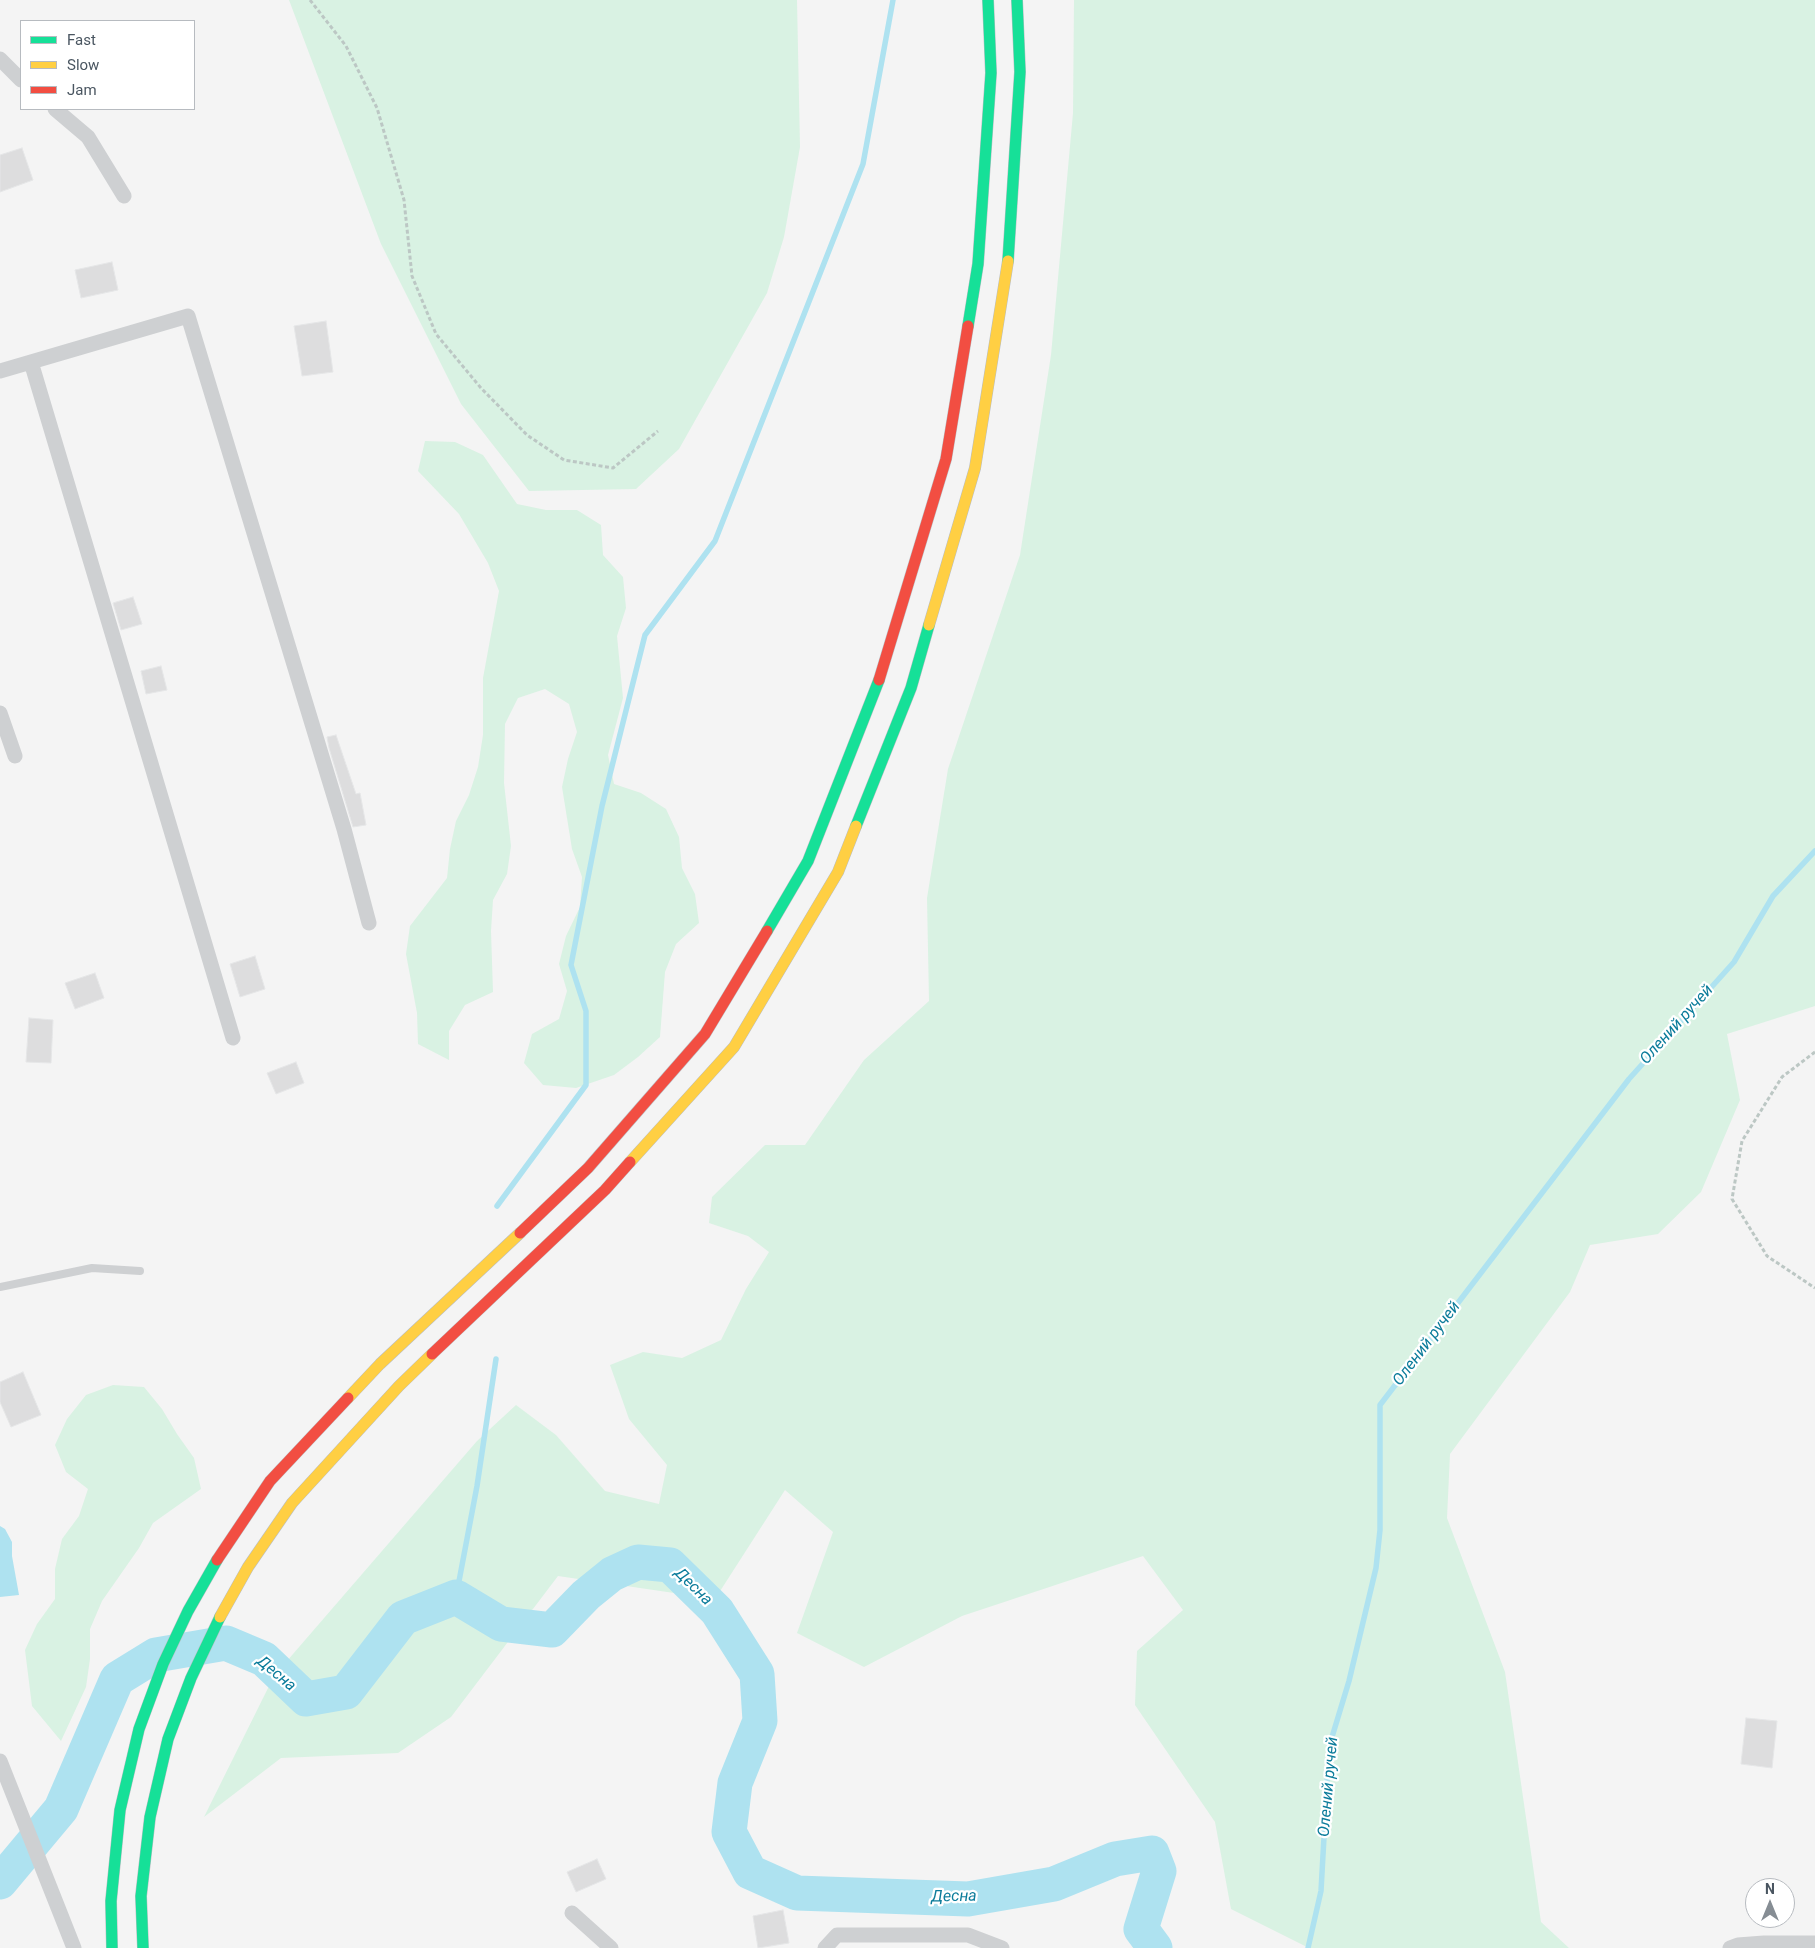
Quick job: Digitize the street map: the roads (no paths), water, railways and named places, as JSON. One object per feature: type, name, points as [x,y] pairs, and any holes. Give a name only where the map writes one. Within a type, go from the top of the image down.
[{"type":"highway","points":[[112,1948],[111,1901],[120,1810],[139,1729],[163,1664],[188,1611],[223,1548],[270,1481],[380,1364],[588,1168],[706,1034],[808,861],[881,676],[946,459],[978,264],[991,72],[988,0]]},
{"type":"highway","points":[[143,1948],[141,1896],[150,1817],[168,1739],[191,1678],[214,1627],[248,1567],[292,1503],[399,1386],[605,1190],[734,1047],[838,872],[911,688],[975,468],[1008,267],[1020,72],[1017,0]]},
{"type":"street","points":[[0,59],[20,79]]},
{"type":"street","points":[[56,110],[88,137],[124,196]]},
{"type":"street","points":[[0,371],[188,316],[344,829],[369,923]]},
{"type":"street","points":[[31,362],[233,1038]]},
{"type":"street","points":[[0,713],[15,756]]},
{"type":"street","points":[[3,1768],[74,1948]]},
{"type":"street","points":[[572,1913],[611,1948]]},
{"type":"street","points":[[825,1948],[837,1935],[968,1935],[1002,1948]]},
{"type":"street","points":[[1730,1948],[1746,1944],[1815,1943]]},
{"type":"lane","points":[[0,1287],[92,1268],[140,1271]]},
{"type":"water","points":[[0,1526],[5,1529],[12,1542],[12,1556],[19,1595],[0,1597]]},
{"type":"waterway","points":[[497,1206],[586,1085],[586,1011],[571,965],[602,806],[645,635],[715,541],[863,164],[893,0]]},
{"type":"waterway","name":"Олений ручей","points":[[1308,1948],[1321,1891],[1329,1747],[1349,1681],[1376,1568],[1380,1530],[1380,1405],[1629,1079],[1734,962],[1773,896],[1815,851]]},
{"type":"waterway","points":[[456,1597],[477,1486],[496,1359]]},
{"type":"waterway","name":"Десна","points":[[0,1882],[61,1809],[117,1679],[156,1655],[226,1643],[264,1659],[306,1699],[346,1692],[403,1618],[456,1597],[501,1624],[552,1630],[586,1595],[612,1574],[638,1562],[670,1565],[717,1611],[757,1674],[760,1721],[735,1783],[729,1832],[750,1872],[797,1893],[968,1899],[1054,1884],[1115,1859],[1152,1853],[1159,1871],[1141,1929],[1155,1948]]}]
